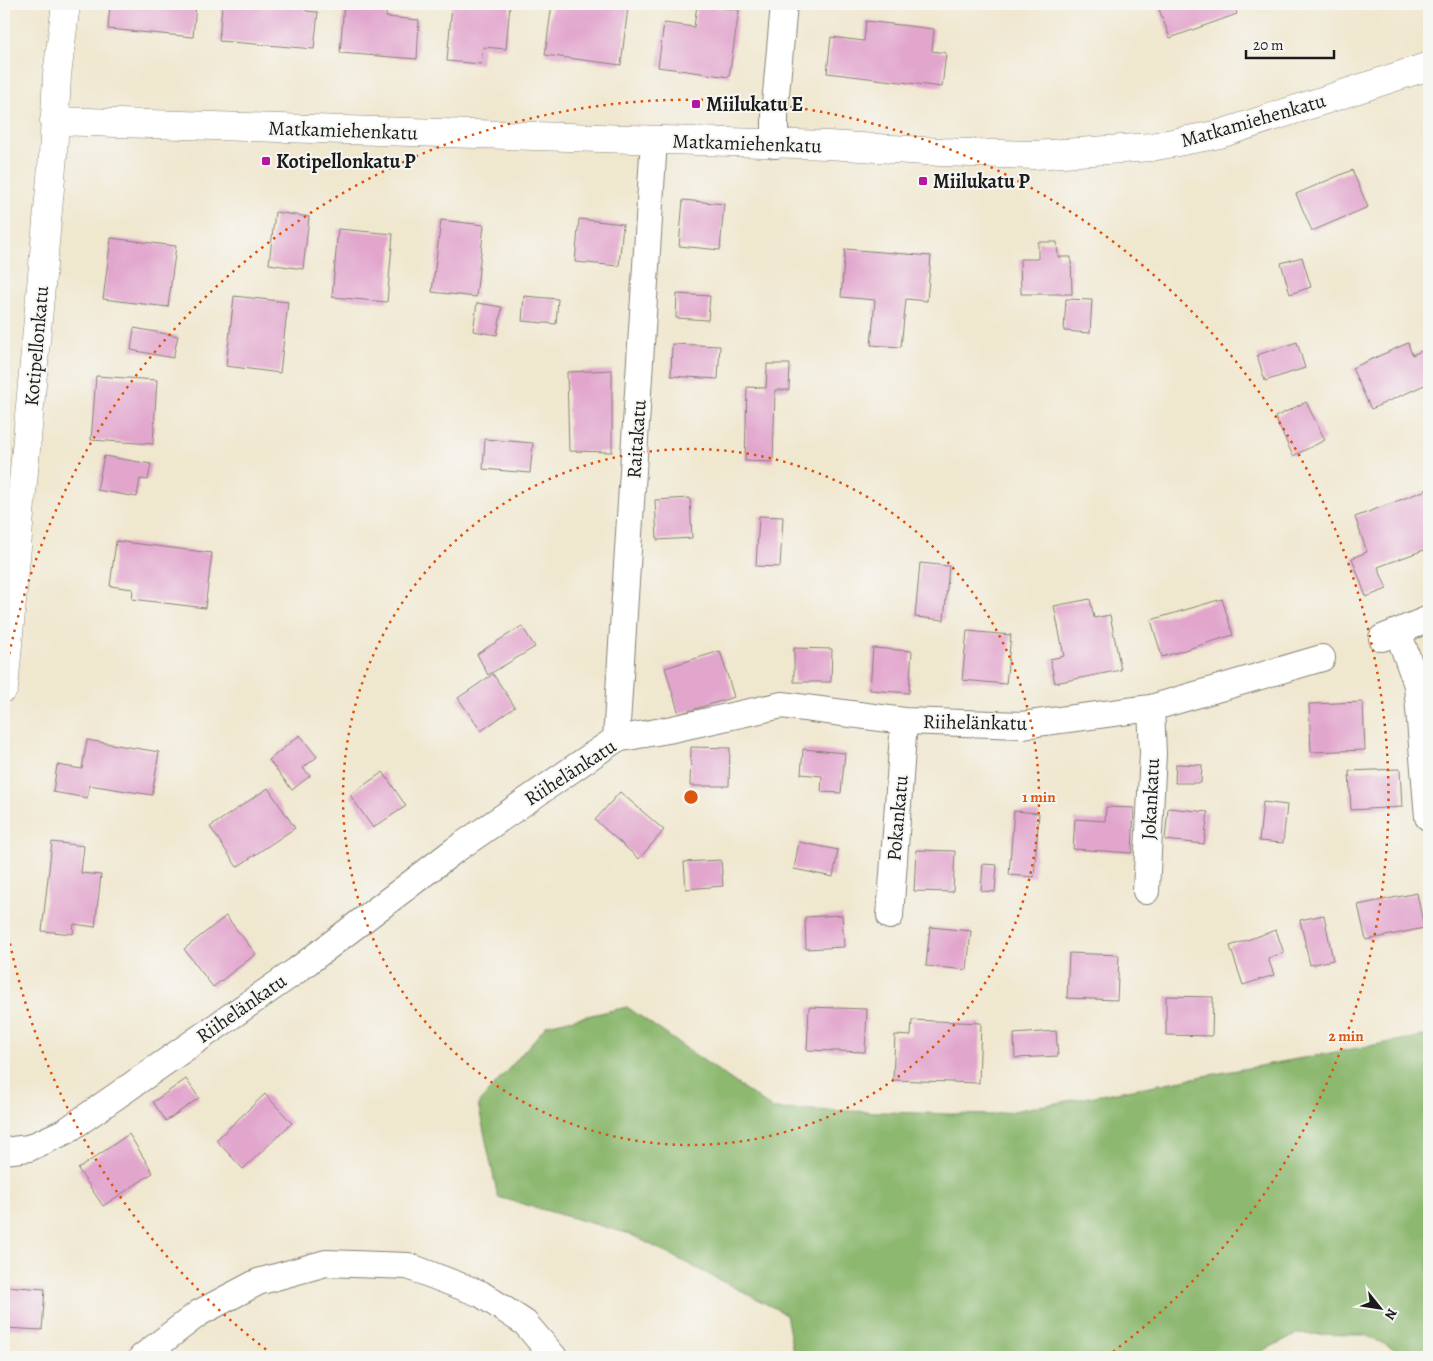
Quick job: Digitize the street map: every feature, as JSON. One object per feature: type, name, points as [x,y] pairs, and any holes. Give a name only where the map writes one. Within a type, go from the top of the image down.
[{"type":"street","name":"Kotipellonkatu","points":[[4,688],[24,485],[57,75],[66,4]]},
{"type":"street","points":[[775,145],[775,105],[784,4]]},
{"type":"street","name":"Matkamiehenkatu","points":[[54,121],[654,140],[1034,155],[1152,147],[1220,134],[1429,66]]},
{"type":"street","name":"Raitakatu","points":[[616,739],[654,140]]},
{"type":"street","points":[[1428,817],[1417,685],[1390,635],[1429,619]]},
{"type":"street","name":"Riihelänkatu","points":[[4,1151],[29,1148],[66,1131],[296,971],[455,850],[616,739],[782,705],[904,721],[1022,725],[1151,708],[1322,658]]},
{"type":"street","name":"Jokankatu","points":[[1146,891],[1153,752],[1151,708]]},
{"type":"street","name":"Pokankatu","points":[[890,916],[904,721]]},
{"type":"street","points":[[142,1357],[198,1313],[258,1282],[326,1263],[408,1266],[481,1294],[525,1323],[554,1357]]},
{"type":"green space","points":[[627,1007],[773,1109],[991,1115],[1429,1035],[1429,1357],[1412,1357],[1365,1335],[1296,1334],[1251,1357],[794,1357],[786,1314],[630,1234],[498,1197],[478,1104],[547,1025]]},
{"type":"building","points":[[110,4],[196,4],[193,37],[108,29]]},
{"type":"building","points":[[222,4],[270,7],[271,4],[306,4],[306,11],[318,12],[314,49],[219,41]]},
{"type":"building","points":[[344,4],[387,4],[386,17],[419,20],[417,59],[340,53]]},
{"type":"building","points":[[452,4],[510,4],[506,49],[483,47],[481,64],[447,61]]},
{"type":"building","points":[[552,4],[604,4],[628,7],[621,65],[545,55]]},
{"type":"building","points":[[1157,4],[1234,4],[1237,14],[1170,38]]},
{"type":"building","points":[[697,5],[739,10],[729,77],[658,67],[664,23],[694,27]]},
{"type":"building","points":[[866,21],[934,29],[932,51],[946,53],[942,87],[827,73],[831,37],[864,41]]},
{"type":"building","points":[[1352,170],[1368,207],[1312,231],[1296,194]]},
{"type":"building","points":[[683,200],[724,204],[720,250],[679,246]]},
{"type":"building","points":[[275,212],[309,217],[303,269],[269,264]]},
{"type":"building","points":[[579,219],[623,224],[619,266],[575,262]]},
{"type":"building","points":[[441,220],[484,225],[476,297],[432,292]]},
{"type":"building","points":[[338,229],[393,234],[387,302],[332,297]]},
{"type":"building","points":[[111,238],[176,246],[168,307],[103,299]]},
{"type":"building","points":[[1038,242],[1057,242],[1058,257],[1071,257],[1072,294],[1021,294],[1020,259],[1038,259]]},
{"type":"building","points":[[845,249],[931,256],[927,301],[906,299],[901,347],[871,345],[875,300],[841,297]]},
{"type":"building","points":[[1302,257],[1311,287],[1290,294],[1281,263]]},
{"type":"building","points":[[677,294],[710,296],[708,320],[676,318]]},
{"type":"building","points":[[234,296],[288,302],[280,373],[226,366]]},
{"type":"building","points":[[524,296],[558,299],[556,324],[522,321]]},
{"type":"building","points":[[1066,299],[1092,300],[1090,333],[1064,331]]},
{"type":"building","points":[[477,303],[502,307],[497,335],[473,331]]},
{"type":"building","points":[[134,328],[178,336],[173,358],[131,350]]},
{"type":"building","points":[[1297,342],[1305,368],[1265,381],[1257,355]]},
{"type":"building","points":[[1408,343],[1412,355],[1429,348],[1429,383],[1371,409],[1352,368]]},
{"type":"building","points":[[672,344],[720,346],[718,379],[671,376]]},
{"type":"building","points":[[767,364],[790,364],[789,390],[775,390],[773,462],[745,461],[747,387],[766,388]]},
{"type":"building","points":[[612,370],[612,452],[569,451],[567,372]]},
{"type":"building","points":[[96,376],[157,380],[153,444],[91,440]]},
{"type":"building","points":[[1306,402],[1325,440],[1293,456],[1275,417]]},
{"type":"building","points":[[485,439],[533,443],[530,473],[483,469]]},
{"type":"building","points":[[104,456],[151,464],[148,480],[140,479],[137,497],[97,490]]},
{"type":"building","points":[[1429,489],[1429,548],[1378,567],[1387,589],[1366,597],[1352,558],[1367,552],[1355,517]]},
{"type":"building","points":[[690,498],[692,538],[657,540],[655,500]]},
{"type":"building","points":[[759,516],[783,517],[780,567],[756,566]]},
{"type":"building","points":[[116,541],[212,553],[205,608],[132,599],[133,589],[110,586]]},
{"type":"building","points":[[920,563],[949,566],[944,620],[915,617]]},
{"type":"building","points":[[1090,599],[1094,618],[1110,615],[1121,670],[1055,683],[1050,659],[1064,656],[1054,606]]},
{"type":"building","points":[[1222,599],[1233,635],[1162,657],[1151,620]]},
{"type":"building","points":[[522,626],[535,647],[488,675],[477,654]]},
{"type":"building","points":[[967,631],[1011,635],[1006,684],[962,680]]},
{"type":"building","points":[[794,648],[832,649],[831,682],[794,682]]},
{"type":"building","points":[[873,648],[912,651],[909,693],[870,690]]},
{"type":"building","points":[[720,651],[734,697],[679,714],[665,668]]},
{"type":"building","points":[[493,674],[515,707],[481,731],[458,698]]},
{"type":"building","points":[[1363,702],[1365,750],[1311,752],[1309,704]]},
{"type":"building","points":[[300,735],[317,757],[303,768],[310,776],[292,790],[269,760]]},
{"type":"building","points":[[87,740],[159,752],[152,795],[89,785],[87,798],[53,792],[57,765],[82,769]]},
{"type":"building","points":[[691,747],[730,748],[729,786],[690,786]]},
{"type":"building","points":[[803,749],[845,753],[841,793],[821,792],[822,776],[801,774]]},
{"type":"building","points":[[1176,764],[1202,765],[1201,783],[1175,783]]},
{"type":"building","points":[[1400,769],[1402,807],[1351,810],[1349,771]]},
{"type":"building","points":[[383,772],[406,806],[373,828],[350,795]]},
{"type":"building","points":[[268,788],[295,828],[237,867],[210,827]]},
{"type":"building","points":[[620,792],[664,830],[639,859],[595,820]]},
{"type":"building","points":[[1263,802],[1287,805],[1283,843],[1259,841]]},
{"type":"building","points":[[1106,807],[1134,808],[1132,853],[1073,849],[1075,819],[1105,821]]},
{"type":"building","points":[[1168,808],[1208,812],[1204,844],[1165,840]]},
{"type":"building","points":[[1014,811],[1039,813],[1034,877],[1009,875]]},
{"type":"building","points":[[52,842],[84,846],[81,873],[101,875],[95,927],[74,924],[73,934],[42,931]]},
{"type":"building","points":[[799,842],[838,850],[833,877],[794,869]]},
{"type":"building","points":[[916,850],[955,851],[953,892],[914,891]]},
{"type":"building","points":[[721,860],[723,886],[686,889],[684,862]]},
{"type":"building","points":[[983,864],[997,865],[995,892],[981,891]]},
{"type":"building","points":[[1417,893],[1424,928],[1366,940],[1358,905]]},
{"type":"building","points":[[842,915],[844,947],[806,949],[805,917]]},
{"type":"building","points":[[1324,915],[1333,960],[1310,965],[1300,920]]},
{"type":"building","points":[[226,916],[256,954],[213,987],[184,949]]},
{"type":"building","points":[[930,927],[971,931],[967,970],[926,966]]},
{"type":"building","points":[[1276,930],[1284,953],[1268,958],[1274,975],[1243,985],[1230,946]]},
{"type":"building","points":[[1069,953],[1119,955],[1117,1000],[1067,998]]},
{"type":"building","points":[[1166,996],[1213,997],[1212,1036],[1166,1035]]},
{"type":"building","points":[[809,1007],[867,1009],[865,1052],[807,1050]]},
{"type":"building","points":[[912,1020],[981,1023],[979,1083],[893,1080],[895,1035],[911,1036]]},
{"type":"building","points":[[1056,1031],[1058,1056],[1015,1058],[1014,1034]]},
{"type":"building","points":[[186,1079],[199,1098],[166,1121],[153,1102]]},
{"type":"building","points":[[265,1094],[292,1123],[243,1169],[216,1140]]},
{"type":"building","points":[[129,1134],[153,1173],[103,1206],[78,1169]]},
{"type":"building","points":[[4,1286],[45,1289],[42,1330],[4,1328]]},
{"type":"place","name":"Miilukatu E","points":[[696,104]]},
{"type":"place","name":"Kotipellonkatu P","points":[[266,161]]},
{"type":"place","name":"Miilukatu P","points":[[923,181]]}]
